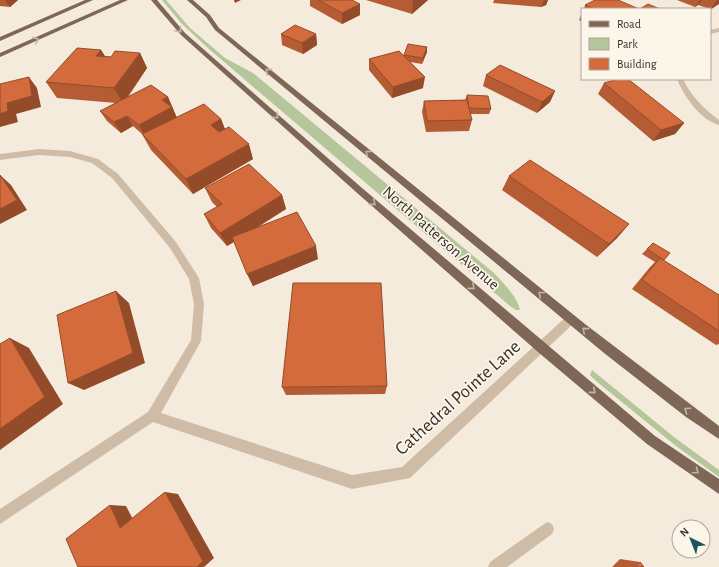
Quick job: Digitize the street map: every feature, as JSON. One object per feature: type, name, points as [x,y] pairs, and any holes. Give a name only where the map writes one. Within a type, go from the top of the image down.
[{"type":"main road","points":[[0,39],[90,0]]},
{"type":"main road","points":[[0,56],[125,0]]},
{"type":"main road","name":"North Patterson Avenue","points":[[154,0],[183,34],[359,190],[542,348],[651,440],[719,486]]},
{"type":"main road","name":"North Patterson Avenue","points":[[190,0],[208,16],[217,29],[571,319],[669,397],[719,433]]},
{"type":"street","points":[[680,80],[683,86],[703,110],[719,123]]},
{"type":"street","points":[[0,157],[39,152],[70,154],[96,161],[115,176],[173,245],[194,278],[199,304],[196,341],[152,416],[0,517]]},
{"type":"street","name":"Cathedral Pointe Lane","points":[[152,416],[352,482],[405,473],[542,348],[571,319]]},
{"type":"street","points":[[495,567],[547,529]]},
{"type":"green space","points":[[162,0],[166,0],[190,28],[225,58],[253,73],[494,273],[513,295],[520,310],[516,310],[510,306],[209,49],[182,24]]},
{"type":"green space","points":[[592,370],[674,437],[719,470],[719,477],[676,446],[596,381],[590,375]]},
{"type":"building","points":[[318,0],[352,0],[360,4],[342,13]]},
{"type":"building","points":[[595,0],[618,0],[637,8],[592,8],[585,5]]},
{"type":"building","points":[[648,4],[658,8],[642,8]]},
{"type":"building","points":[[295,25],[316,34],[302,43],[281,34]]},
{"type":"building","points":[[408,44],[427,47],[423,58],[404,55]]},
{"type":"building","points":[[77,48],[101,50],[96,56],[111,57],[115,51],[140,53],[114,88],[46,82]]},
{"type":"building","points":[[399,51],[425,77],[393,87],[369,59]]},
{"type":"building","points":[[500,65],[555,91],[542,102],[486,75]]},
{"type":"building","points":[[29,77],[32,96],[7,103],[8,111],[0,114],[0,84]]},
{"type":"building","points":[[614,80],[629,80],[684,123],[661,130],[604,83]]},
{"type":"building","points":[[151,85],[168,97],[162,100],[172,107],[139,125],[127,116],[114,122],[100,111]]},
{"type":"building","points":[[467,95],[488,96],[491,109],[469,108]]},
{"type":"building","points":[[467,100],[472,120],[427,121],[424,101]]},
{"type":"building","points":[[204,104],[221,119],[211,125],[219,132],[229,127],[249,144],[186,179],[142,134]]},
{"type":"building","points":[[530,160],[629,224],[609,244],[509,176]]},
{"type":"building","points":[[249,164],[282,195],[220,233],[204,214],[222,204],[205,188]]},
{"type":"building","points":[[0,175],[17,200],[0,209]]},
{"type":"building","points":[[297,212],[316,246],[247,274],[232,237]]},
{"type":"building","points":[[653,243],[670,253],[664,260],[647,249]]},
{"type":"building","points":[[660,258],[719,295],[719,331],[642,280]]},
{"type":"building","points":[[293,283],[381,283],[387,386],[282,387]]},
{"type":"building","points":[[116,291],[133,353],[68,383],[57,315]]},
{"type":"building","points":[[10,338],[45,397],[0,429],[0,344]]},
{"type":"building","points":[[165,492],[203,561],[197,567],[78,567],[66,539],[110,505],[120,528]]},
{"type":"building","points":[[640,562],[644,567],[635,567]]}]
